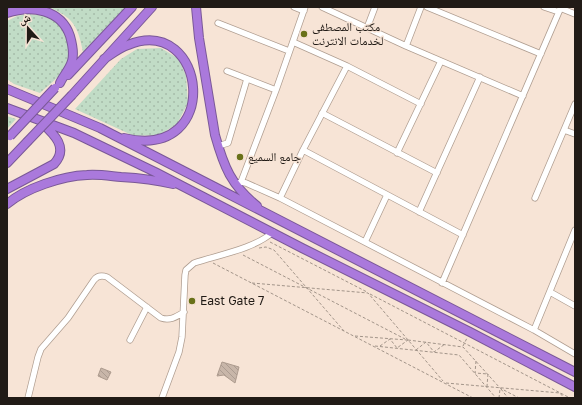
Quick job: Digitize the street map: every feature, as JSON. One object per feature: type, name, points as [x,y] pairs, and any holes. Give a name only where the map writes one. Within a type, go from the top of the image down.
[{"type":"highway","points":[[9,138],[57,85],[132,7]]},
{"type":"highway","points":[[7,163],[72,95],[152,7]]},
{"type":"highway","points":[[196,7],[199,38],[215,136],[228,174],[238,183],[253,203],[278,220]]},
{"type":"highway","points":[[7,13],[24,9],[42,11],[58,18],[65,25],[72,41],[72,61],[57,85]]},
{"type":"highway","points":[[7,88],[123,138],[142,141],[165,137],[177,129],[187,119],[193,105],[193,80],[186,63],[181,56],[168,46],[151,41],[136,42],[119,49],[104,59]]},
{"type":"highway","points":[[7,108],[74,133],[155,172],[575,387]]},
{"type":"highway","points":[[7,189],[54,164],[59,156],[60,149],[56,137],[33,117]]},
{"type":"highway","points":[[100,128],[575,372]]},
{"type":"highway","points":[[7,204],[36,187],[69,177],[88,174],[153,180],[173,184],[190,190]]},
{"type":"street","points":[[294,7],[305,9],[276,90],[238,183],[246,182],[280,198],[534,330],[575,354]]},
{"type":"street","points":[[322,7],[406,46],[522,96]]},
{"type":"street","points":[[367,28],[375,7]]},
{"type":"street","points":[[406,46],[421,7]]},
{"type":"street","points":[[427,7],[541,54]]},
{"type":"street","points":[[544,7],[560,9],[575,14]]},
{"type":"street","points":[[442,283],[560,9]]},
{"type":"street","points":[[218,23],[289,51]]},
{"type":"street","points":[[293,42],[347,66],[421,104]]},
{"type":"street","points":[[397,152],[441,61]]},
{"type":"street","points":[[280,198],[303,150],[347,66]]},
{"type":"street","points":[[227,71],[276,90]]},
{"type":"street","points":[[418,212],[480,77]]},
{"type":"street","points":[[218,146],[228,143],[246,79]]},
{"type":"street","points":[[535,198],[575,104]]},
{"type":"street","points":[[322,113],[437,172]]},
{"type":"street","points":[[564,130],[575,134]]},
{"type":"street","points":[[303,150],[387,196],[463,235]]},
{"type":"street","points":[[365,242],[387,196]]},
{"type":"street","points":[[534,330],[575,230]]},
{"type":"street","points":[[162,398],[181,345],[185,275],[189,266],[194,263],[252,245],[264,239],[273,232]]},
{"type":"street","points":[[28,398],[38,357],[42,349],[68,318],[95,279],[99,276],[106,277],[158,316],[166,319],[174,318],[184,312]]},
{"type":"street","points":[[550,292],[575,306]]},
{"type":"street","points":[[130,340],[147,307]]},
{"type":"path","points":[[264,239],[570,398]]},
{"type":"path","points":[[256,249],[266,247],[272,248],[344,331]]},
{"type":"path","points":[[241,253],[408,340]]},
{"type":"path","points":[[211,261],[473,398]]},
{"type":"path","points":[[251,283],[368,293],[445,383],[560,393],[564,398]]},
{"type":"path","points":[[463,346],[470,332]]},
{"type":"path","points":[[352,336],[390,338],[463,346],[508,398]]},
{"type":"path","points":[[380,347],[390,338]]},
{"type":"path","points":[[390,338],[397,348]]},
{"type":"path","points":[[397,348],[408,340]]},
{"type":"path","points":[[416,350],[426,342]]},
{"type":"path","points":[[426,342],[434,352]]},
{"type":"path","points":[[434,352],[445,344]]},
{"type":"path","points":[[373,346],[459,355],[496,398]]},
{"type":"path","points":[[474,373],[476,360]]},
{"type":"path","points":[[474,373],[488,374]]},
{"type":"path","points":[[486,387],[488,374]]},
{"type":"path","points":[[500,388],[500,398]]},
{"type":"path","points":[[500,388],[519,398]]},
{"type":"green space","points":[[48,7],[126,7],[83,52],[79,35],[73,24],[69,19]]},
{"type":"green space","points":[[27,14],[55,19],[64,28],[71,45],[68,63],[56,79],[40,93],[14,84],[7,79],[7,21],[17,16]]},
{"type":"green space","points":[[161,48],[179,59],[186,76],[188,103],[177,124],[159,135],[134,136],[75,109],[121,59],[137,49]]},
{"type":"green space","points":[[7,116],[16,119],[7,129]]},
{"type":"building","points":[[222,362],[239,367],[235,383],[224,375],[217,376]]},
{"type":"building","points":[[101,368],[111,372],[107,380],[98,376]]},
{"type":"place","name":"مكتب المصطفى لخدمات الانترنت","points":[[304,34]]},
{"type":"place","name":"جامع السميع","points":[[240,157]]},
{"type":"place","name":"East Gate 7","points":[[192,301]]}]
